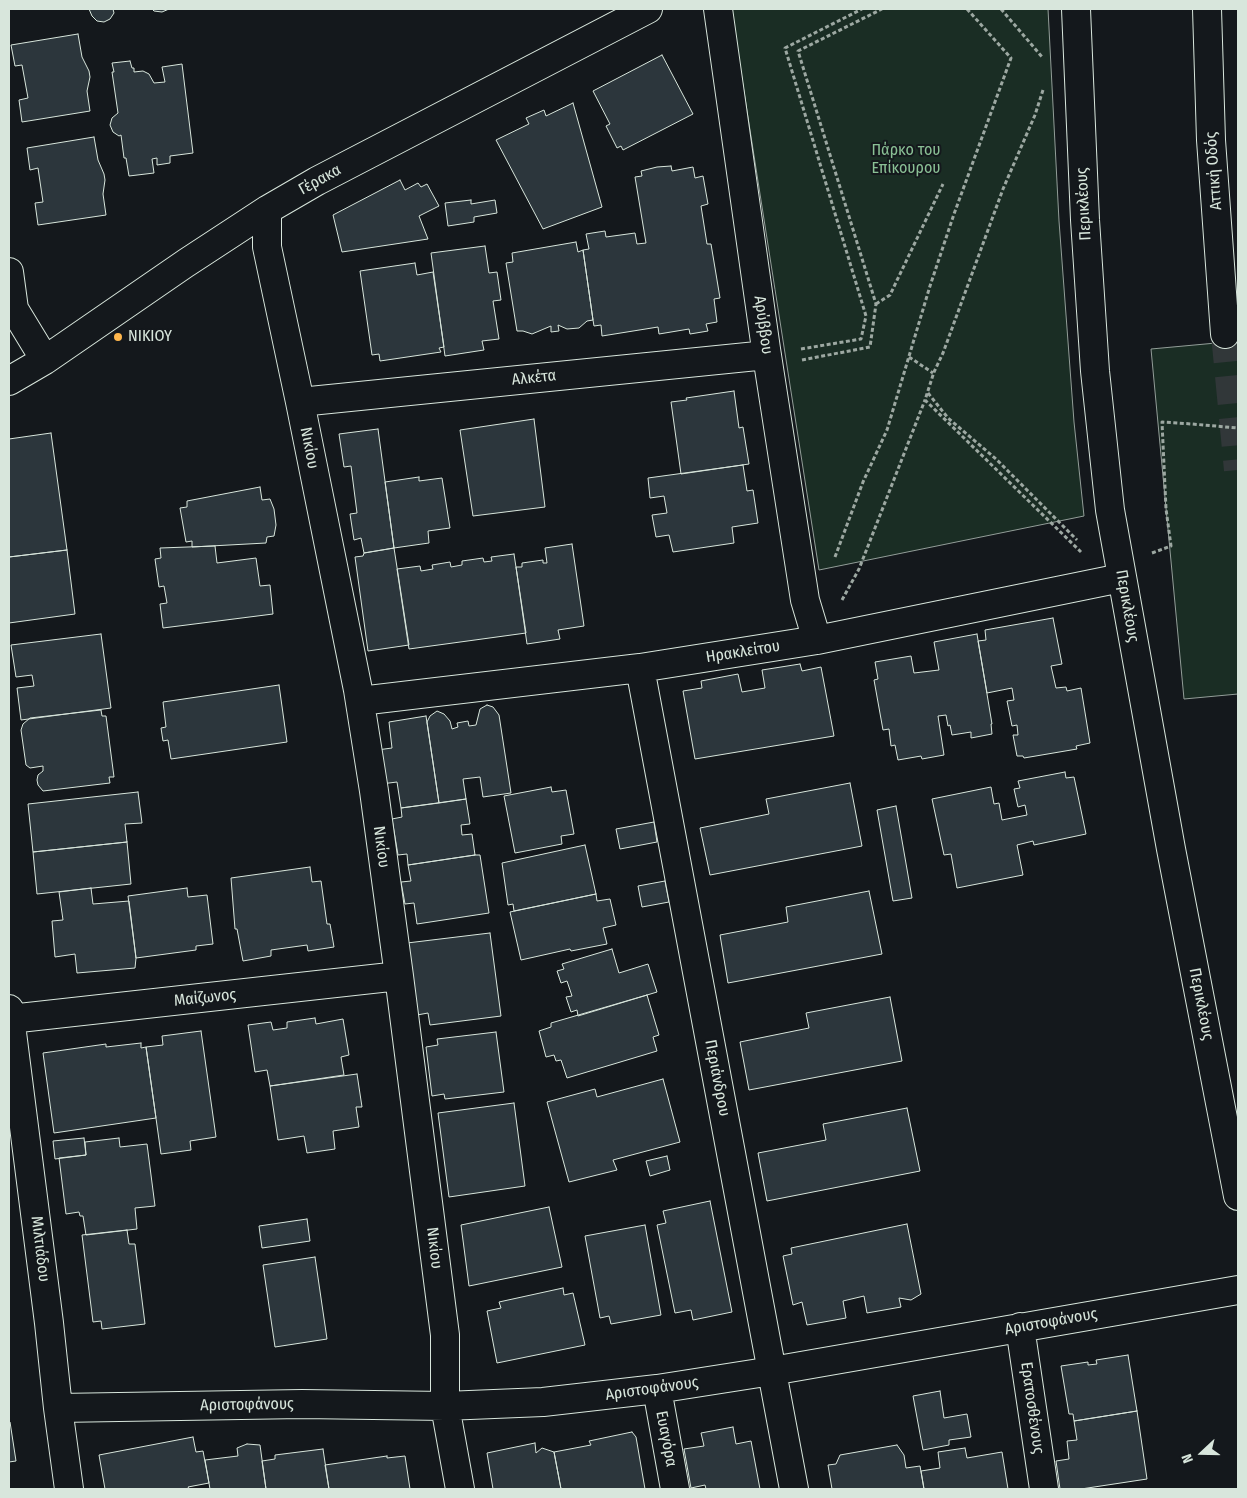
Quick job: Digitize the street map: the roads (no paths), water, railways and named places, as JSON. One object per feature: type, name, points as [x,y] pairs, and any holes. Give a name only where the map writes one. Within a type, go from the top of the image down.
[{"type":"main road","name":"Γέρακα","points":[[9,381],[45,360],[267,210],[317,181],[648,9]]},
{"type":"main road","name":"Αρύββου","points":[[718,9],[768,360],[805,600],[815,633]]},
{"type":"main road","name":"Περικλέους","points":[[1076,9],[1085,220],[1096,371],[1110,510],[1171,849],[1238,1196]]},
{"type":"main road","name":"Αττική Οδός","points":[[1207,9],[1211,140],[1225,334]]},
{"type":"main road","name":"Νικίου","points":[[267,210],[267,247],[360,701],[399,976],[445,1335],[445,1406],[460,1489]]},
{"type":"main road","points":[[9,272],[14,309],[45,360]]},
{"type":"main road","name":"Αλκέτα","points":[[300,402],[768,360]]},
{"type":"main road","name":"Ηρακλείτου","points":[[360,701],[640,668],[1120,570]]},
{"type":"main road","name":"Περιάνδρου","points":[[640,668],[794,1489]]},
{"type":"main road","name":"Μαίζωνος","points":[[9,1014],[399,976]]},
{"type":"main road","name":"Μιλτιάδου","points":[[9,1014],[69,1489]]},
{"type":"main road","name":"Αριστοφάνους","points":[[58,1408],[302,1404],[445,1406],[543,1402],[657,1389],[772,1371],[1238,1290]]},
{"type":"main road","name":"Ερατοσθένους","points":[[1020,1327],[1044,1489]]},
{"type":"main road","name":"Ευαγόρα","points":[[657,1389],[675,1489]]},
{"type":"tunnel","points":[[1225,334],[1238,470]]},
{"type":"place","name":"ΝΙΚΙΟΥ","points":[[118,337]]},
{"type":"park label","name":"Πάρκο του Επίκουρου","points":[[906,160]]}]
